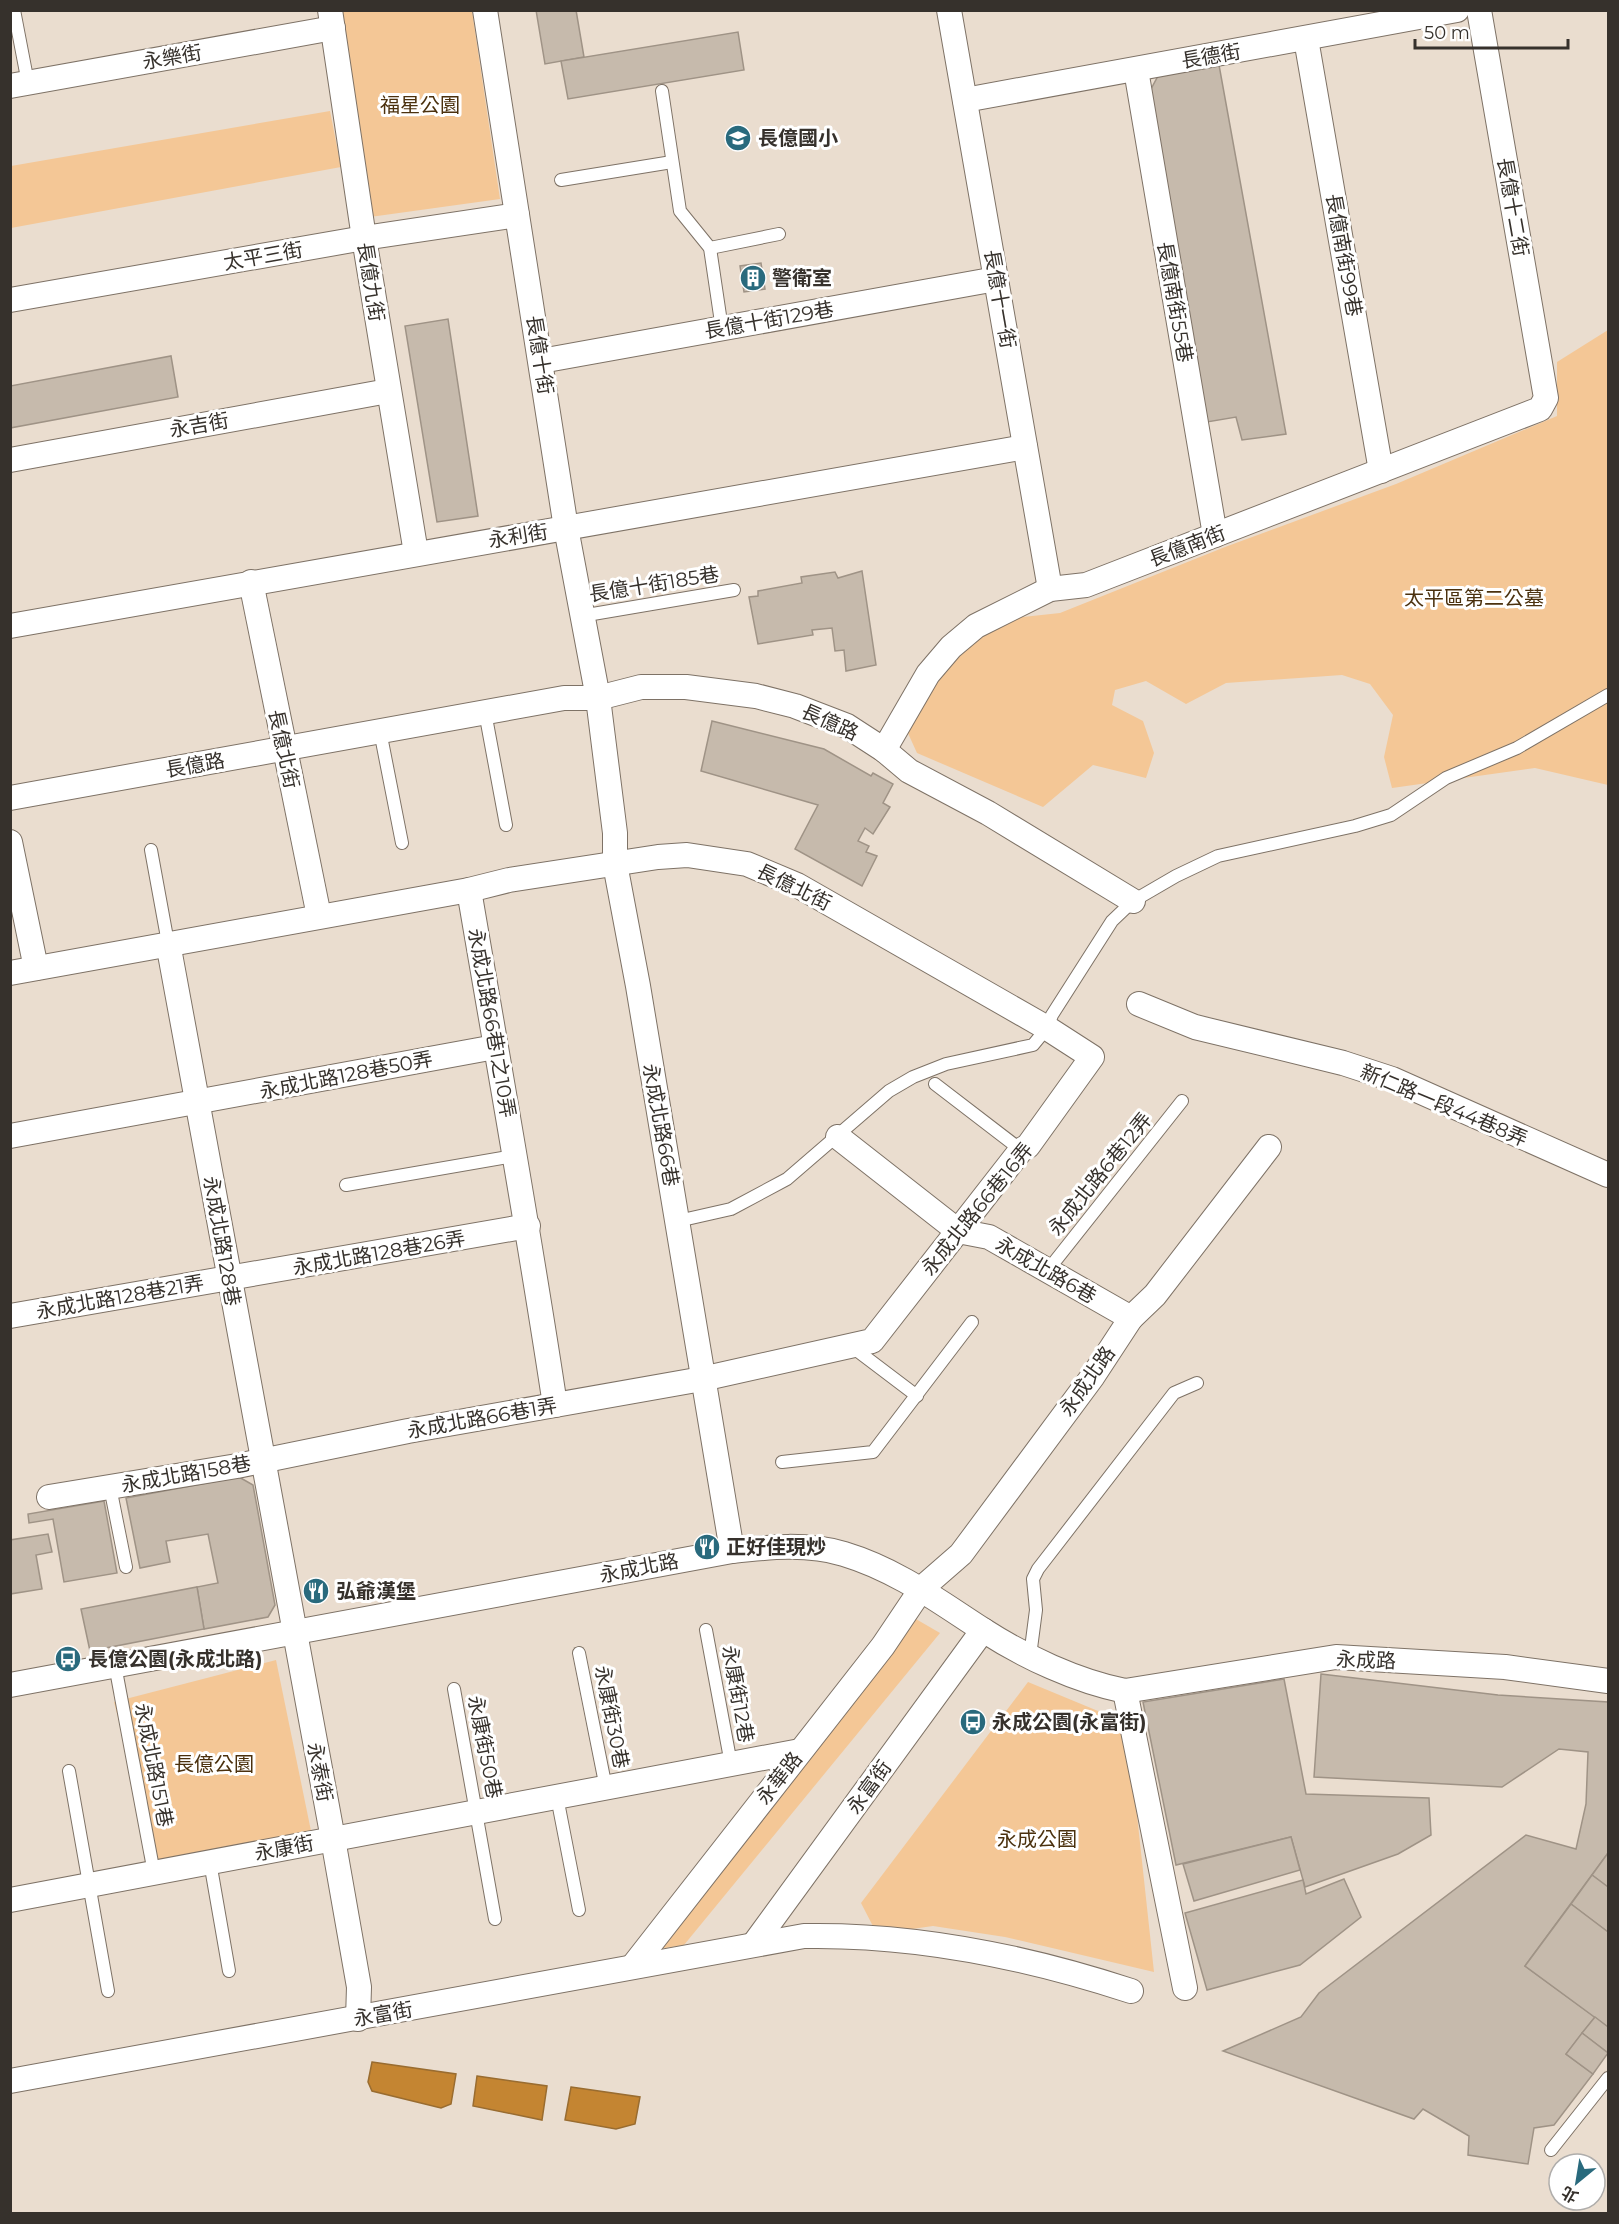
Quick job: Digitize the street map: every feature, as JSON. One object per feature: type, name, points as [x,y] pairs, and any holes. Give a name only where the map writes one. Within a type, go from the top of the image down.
[{"type":"street","name":"長億十街","points":[[485,10],[566,528],[598,698]]},
{"type":"street","name":"長億十一街","points":[[949,10],[1050,589]]},
{"type":"street","name":"長德街","points":[[965,100],[1457,10]]},
{"type":"street","name":"長億十二街","points":[[1479,10],[1546,399],[1543,404]]},
{"type":"street","name":"永樂街","points":[[19,85],[332,19]]},
{"type":"street","name":"長億九街","points":[[332,19],[388,391],[416,552]]},
{"type":"street","name":"長億南街99巷","points":[[1306,39],[1381,471]]},
{"type":"street","name":"長億南街55巷","points":[[1136,70],[1215,535]]},
{"type":"street","name":"太平三街","points":[[10,300],[364,238],[516,215]]},
{"type":"street","name":"長億十街129巷","points":[[541,361],[996,279]]},
{"type":"street","name":"永吉街","points":[[10,459],[388,391]]},
{"type":"street","name":"長億南街","points":[[884,750],[928,674],[951,647],[996,614],[1050,589],[1086,585],[1540,409],[1543,404]]},
{"type":"street","name":"永利街","points":[[10,626],[416,552],[566,528],[1025,447]]},
{"type":"street","name":"長億北街","points":[[251,582],[319,916]]},
{"type":"street","name":"長億路","points":[[10,798],[564,698],[598,698],[641,687],[686,687],[756,696],[795,706],[848,726],[884,750],[909,771],[988,813],[1133,900]]},
{"type":"street","name":"永成北路66巷","points":[[598,698],[615,833],[615,864],[678,1221],[702,1379],[732,1551]]},
{"type":"street","points":[[10,842],[36,968]]},
{"type":"street","name":"長億北街","points":[[10,973],[469,890],[509,880],[658,857],[687,855],[727,860],[767,871],[797,885],[1047,1028],[1092,1057]]},
{"type":"street","name":"永成北路66巷1之10弄","points":[[469,890],[528,1226],[555,1405]]},
{"type":"street","name":"永成北路128巷","points":[[168,943],[294,1631]]},
{"type":"street","name":"新仁路一段44巷8弄","points":[[1139,1004],[1195,1027],[1343,1063],[1392,1079],[1608,1175]]},
{"type":"street","name":"永成北路128巷50弄","points":[[10,1136],[495,1047]]},
{"type":"street","name":"永成北路66巷16弄","points":[[702,1379],[872,1341],[1021,1150],[1028,1146],[1092,1057]]},
{"type":"street","points":[[838,1137],[958,1231]]},
{"type":"street","name":"永成北路","points":[[10,1685],[732,1551],[808,1546],[844,1554],[905,1578],[922,1588],[961,1554],[1093,1376],[1131,1318],[1155,1295],[1269,1147]]},
{"type":"street","name":"永成北路128巷26弄","points":[[229,1279],[528,1226]]},
{"type":"street","name":"永成北路6巷","points":[[958,1231],[989,1237],[1131,1318]]},
{"type":"street","name":"永成北路128巷21弄","points":[[10,1316],[229,1279]]},
{"type":"street","name":"永成北路66巷1弄","points":[[262,1461],[702,1379]]},
{"type":"street","name":"永成北路158巷","points":[[49,1497],[262,1461]]},
{"type":"street","name":"永成路","points":[[922,1588],[983,1630],[1030,1656],[1106,1687],[1125,1691],[1336,1657],[1505,1667],[1608,1681]]},
{"type":"street","name":"永華路","points":[[633,1966],[883,1646],[922,1588]]},
{"type":"street","name":"永富街","points":[[754,1944],[983,1630]]},
{"type":"street","name":"永泰街","points":[[294,1631],[359,1987],[358,2019]]},
{"type":"street","points":[[1125,1691],[1185,1988]]},
{"type":"street","name":"永康街","points":[[10,1900],[800,1751]]},
{"type":"street","name":"永富街","points":[[10,2082],[804,1936],[838,1935],[906,1942],[1030,1963],[1131,1991]]},
{"type":"lane","points":[[14,10],[19,85]]},
{"type":"lane","points":[[662,90],[680,211],[710,249],[722,329]]},
{"type":"lane","points":[[561,180],[672,162]]},
{"type":"lane","points":[[710,249],[779,234]]},
{"type":"lane","name":"長億十街185巷","points":[[581,616],[734,590]]},
{"type":"lane","points":[[678,1221],[731,1209],[787,1179],[889,1091],[913,1077],[946,1064],[1033,1045],[1047,1028],[1052,1015],[1112,921],[1133,900],[1218,856],[1354,826],[1391,815],[1446,778],[1517,748],[1608,695]]},
{"type":"lane","points":[[485,712],[506,825]]},
{"type":"lane","points":[[380,731],[402,843]]},
{"type":"lane","name":"永成北路128巷","points":[[152,850],[168,943]]},
{"type":"lane","points":[[935,1084],[1021,1150]]},
{"type":"lane","name":"永成北路6巷12弄","points":[[1048,1270],[1182,1101]]},
{"type":"lane","points":[[346,1185],[514,1156]]},
{"type":"lane","points":[[782,1462],[873,1452],[972,1322]]},
{"type":"lane","points":[[850,1346],[916,1396]]},
{"type":"lane","points":[[1030,1656],[1036,1610],[1033,1579],[1038,1569],[1174,1393],[1197,1383]]},
{"type":"lane","name":"永成北路158巷","points":[[110,1487],[126,1567]]},
{"type":"lane","name":"永康街12巷","points":[[706,1630],[731,1764]]},
{"type":"lane","name":"永康街30巷","points":[[579,1653],[606,1788]]},
{"type":"lane","name":"永成北路151巷","points":[[115,1665],[154,1873]]},
{"type":"lane","name":"永康街50巷","points":[[454,1689],[478,1812],[495,1919]]},
{"type":"lane","points":[[69,1771],[108,1991]]},
{"type":"lane","points":[[557,1797],[579,1910]]},
{"type":"lane","points":[[210,1862],[229,1971]]},
{"type":"lane","points":[[1551,2150],[1608,2078]]},
{"type":"green space","name":"福星公園","points":[[340,11],[472,11],[500,199],[370,217]]},
{"type":"green space","points":[[330,111],[341,167],[11,228],[11,166]]},
{"type":"green space","name":"太平區第二公墓","points":[[1608,330],[1608,785],[1535,768],[1392,788],[1384,757],[1393,715],[1370,684],[1342,675],[1226,683],[1186,704],[1146,681],[1115,690],[1112,705],[1143,721],[1154,753],[1146,778],[1093,765],[1043,807],[917,753],[907,731],[933,685],[971,639],[1003,619],[1060,613],[1225,547],[1396,484],[1557,416],[1557,362]]},
{"type":"green space","points":[[909,1615],[940,1633],[684,1945],[652,1950]]},
{"type":"green space","name":"長億公園","points":[[276,1660],[311,1831],[156,1864],[114,1702]]},
{"type":"green space","name":"永成公園","points":[[1028,1682],[1127,1723],[1154,1972],[1005,1937],[933,1926],[877,1934],[861,1903]]},
{"type":"shaded area","points":[[372,2062],[456,2074],[451,2104],[441,2108],[372,2091],[368,2082]]},
{"type":"shaded area","points":[[477,2076],[547,2086],[542,2120],[473,2106]]},
{"type":"shaded area","points":[[571,2087],[640,2097],[635,2124],[616,2129],[565,2120]]},
{"type":"building","points":[[536,10],[576,10],[584,57],[545,64]]},
{"type":"building","points":[[738,32],[744,70],[568,99],[561,61]]},
{"type":"building","points":[[1219,65],[1286,434],[1242,440],[1236,417],[1207,422],[1150,91],[1158,76]]},
{"type":"building","name":"警衛室","points":[[761,263],[765,289],[744,292],[740,266]]},
{"type":"building","points":[[448,319],[478,516],[437,522],[405,326]]},
{"type":"building","points":[[171,356],[178,397],[10,428],[10,386]]},
{"type":"building","points":[[862,571],[876,665],[846,671],[844,650],[835,651],[832,628],[812,630],[813,635],[758,644],[749,597],[758,596],[758,591],[802,583],[801,577],[835,572],[838,578]]},
{"type":"building","points":[[712,721],[824,749],[871,776],[873,773],[893,784],[883,803],[890,807],[873,834],[865,828],[858,841],[869,846],[866,852],[877,856],[862,886],[795,849],[818,805],[701,771]]},
{"type":"building","points":[[239,1477],[253,1485],[275,1605],[268,1617],[204,1629],[197,1587],[218,1583],[208,1534],[166,1541],[170,1562],[140,1568],[126,1498]]},
{"type":"building","points":[[104,1501],[117,1573],[64,1582],[53,1519],[29,1523],[28,1514]]},
{"type":"building","points":[[48,1534],[52,1552],[36,1555],[42,1589],[10,1594],[10,1540]]},
{"type":"building","points":[[197,1587],[204,1629],[90,1651],[81,1609]]},
{"type":"building","points":[[1321,1674],[1498,1695],[1608,1702],[1608,1853],[1525,1966],[1595,2017],[1566,2054],[1593,2074],[1554,2125],[1534,2128],[1528,2164],[1468,2155],[1469,2136],[1423,2109],[1414,2119],[1223,2051],[1301,2017],[1319,1993],[1526,1835],[1576,1849],[1586,1804],[1588,1752],[1559,1749],[1502,1787],[1314,1777]]},
{"type":"building","points":[[1284,1679],[1306,1794],[1429,1798],[1431,1835],[1398,1854],[1305,1887],[1291,1837],[1176,1865],[1143,1702]]},
{"type":"building","points":[[1291,1837],[1300,1870],[1194,1901],[1183,1864]]},
{"type":"building","points":[[1608,1853],[1608,1887],[1592,1875]]},
{"type":"building","points":[[1592,1875],[1608,1887],[1608,1932],[1571,1904]]},
{"type":"building","points":[[1344,1879],[1361,1917],[1300,1965],[1207,1990],[1185,1913],[1303,1880],[1306,1894]]},
{"type":"building","points":[[1571,1904],[1608,1932],[1608,2027],[1525,1966]]},
{"type":"building","points":[[1595,2017],[1608,2027],[1608,2053],[1582,2033]]},
{"type":"building","points":[[1582,2033],[1608,2053],[1593,2074],[1566,2054]]},
{"type":"place","name":"長億國小","points":[[738,138]]},
{"type":"place","name":"警衛室","points":[[753,278]]},
{"type":"place","name":"正好佳現炒","points":[[707,1547]]},
{"type":"place","name":"弘爺漢堡","points":[[316,1591]]},
{"type":"place","name":"長億公園(永成北路)","points":[[68,1659]]},
{"type":"place","name":"永成公園(永富街)","points":[[973,1722]]}]
